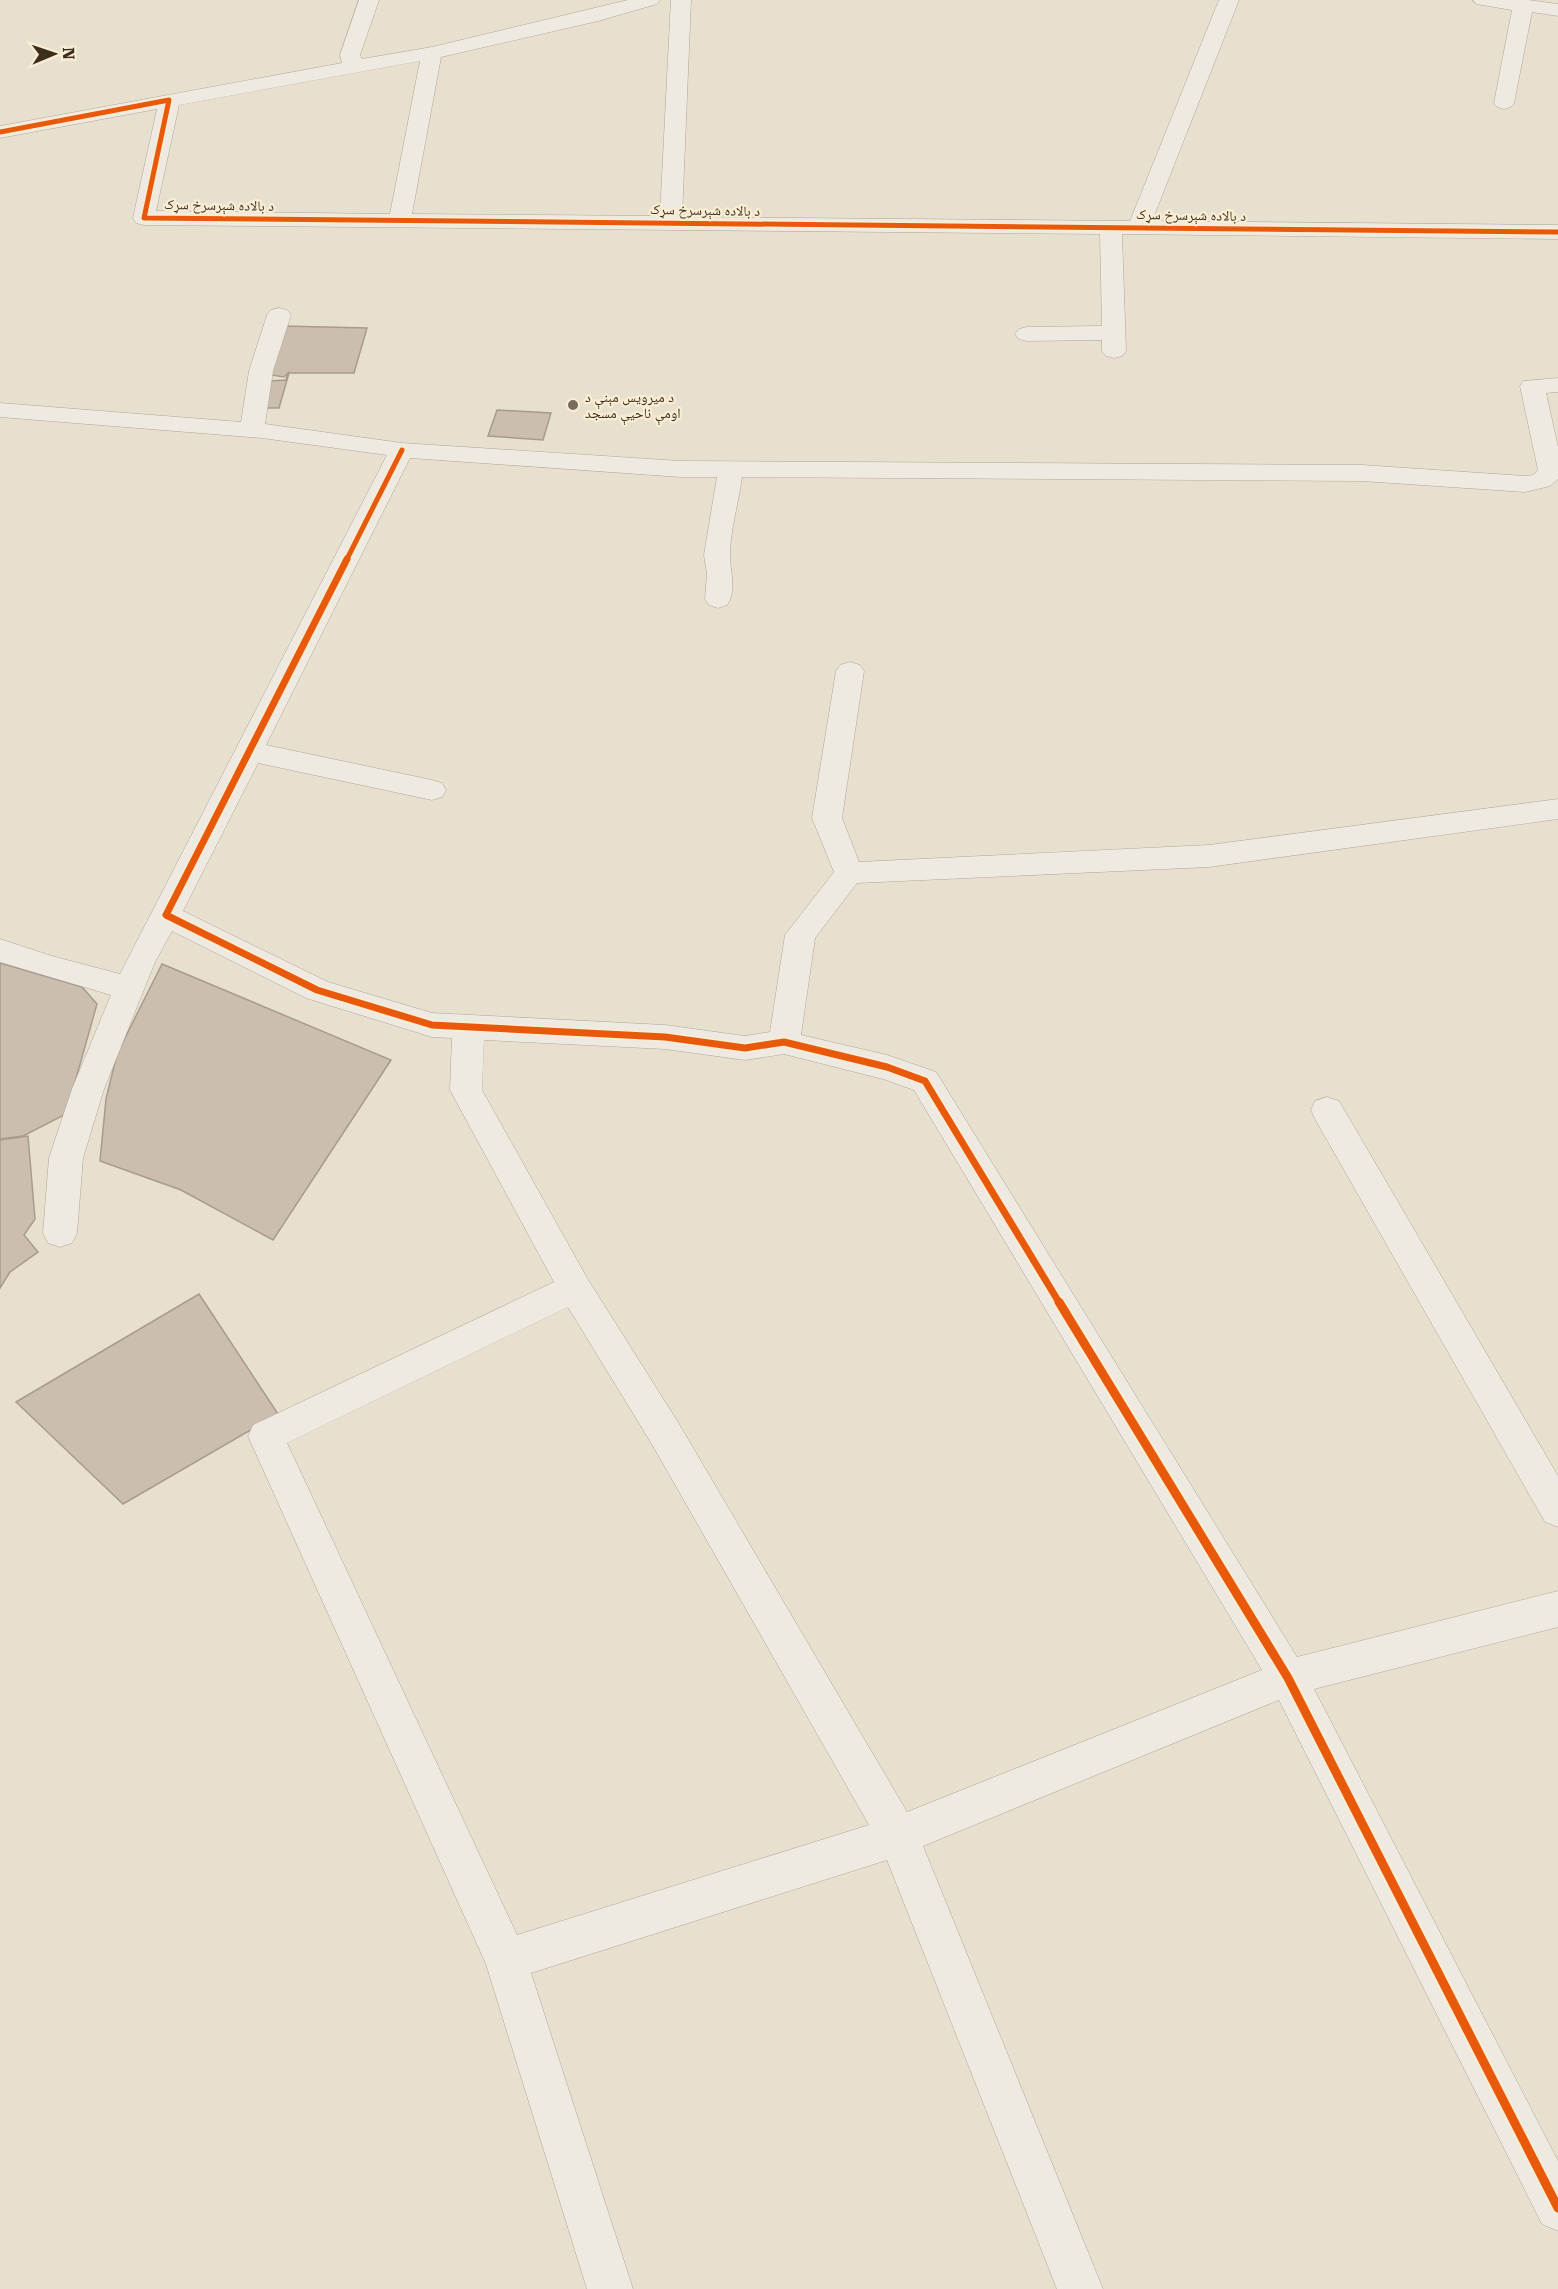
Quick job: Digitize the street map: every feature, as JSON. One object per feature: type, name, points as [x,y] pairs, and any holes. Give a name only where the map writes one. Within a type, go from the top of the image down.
[{"type":"street","points":[[354,67],[350,55],[369,0]]},
{"type":"street","points":[[0,132],[432,53],[598,15],[650,0]]},
{"type":"street","points":[[671,223],[681,0]]},
{"type":"street","points":[[1138,228],[1229,0]]},
{"type":"street","points":[[1483,0],[1558,10]]},
{"type":"street","points":[[1504,103],[1522,5]]},
{"type":"street","points":[[400,220],[432,53]]},
{"type":"street","name":"د بالاده شېرسرخ سړک","points":[[169,100],[144,218],[1558,232]]},
{"type":"street","points":[[1027,334],[1113,342],[1114,280],[1111,228]]},
{"type":"street","points":[[252,430],[261,370],[279,315]]},
{"type":"street","points":[[0,410],[252,430],[402,450],[681,469],[1362,473],[1525,484],[1541,481],[1551,472],[1532,386],[1558,385]]},
{"type":"street","points":[[60,1233],[66,1158],[87,1089],[140,962],[402,450]]},
{"type":"street","points":[[718,599],[720,574],[717,555],[731,470]]},
{"type":"street","points":[[849,873],[827,818],[850,671]]},
{"type":"street","points":[[249,751],[432,790]]},
{"type":"street","points":[[784,1042],[800,935],[849,873],[1209,855],[1558,809]]},
{"type":"street","points":[[166,915],[317,990],[432,1025],[664,1037],[745,1048],[784,1042],[839,1057],[887,1066],[925,1081],[1288,1678],[1558,2208]]},
{"type":"street","points":[[0,950],[47,966],[130,988]]},
{"type":"street","points":[[468,1028],[466,1090],[574,1288],[666,1435],[898,1836],[1080,2289]]},
{"type":"street","points":[[1327,1110],[1558,1510]]},
{"type":"street","points":[[574,1288],[266,1436],[506,1960],[610,2289]]},
{"type":"street","points":[[506,1960],[898,1836],[1288,1678],[1558,1610]]},
{"type":"building","points":[[283,326],[367,328],[354,373],[289,373],[279,408],[263,408],[268,381],[286,380],[288,373],[284,377],[271,375]]},
{"type":"building","points":[[497,410],[551,413],[543,440],[488,436]]},
{"type":"building","points":[[0,963],[82,987],[97,1004],[66,1114],[23,1136],[0,1139]]},
{"type":"building","points":[[162,964],[391,1060],[273,1240],[181,1190],[100,1161],[106,1099],[117,1054]]},
{"type":"building","points":[[28,1136],[35,1219],[24,1235],[38,1252],[10,1272],[0,1288],[0,1140]]},
{"type":"building","points":[[199,1294],[278,1414],[123,1504],[16,1402]]},
{"type":"cycle path","points":[[0,132],[169,100],[144,218],[1558,232]]},
{"type":"cycle path","points":[[402,450],[166,915],[317,990],[432,1025],[665,1037],[745,1048],[784,1042],[887,1067],[925,1081],[1288,1678],[1558,2208]]},
{"type":"place","name":"د ميرویس مېنې د اومې ناحيې مسجد","points":[[573,405]]}]
